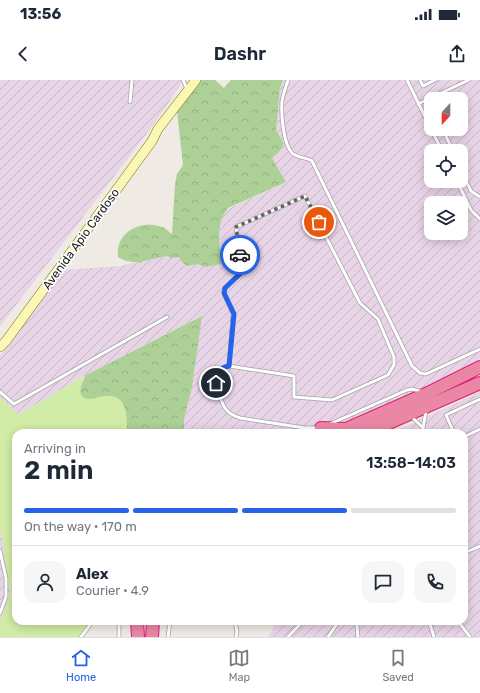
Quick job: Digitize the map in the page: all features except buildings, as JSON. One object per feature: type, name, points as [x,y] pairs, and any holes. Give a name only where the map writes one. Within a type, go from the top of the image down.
[{"type":"highway","points":[[346,429],[426,394],[480,367]]},
{"type":"highway","points":[[376,429],[480,383]]},
{"type":"highway","points":[[321,428],[328,429]]},
{"type":"highway","points":[[137,625],[138,637]]},
{"type":"highway","points":[[152,625],[152,637]]},
{"type":"street","name":"Avenida Apio Cardoso","points":[[0,346],[6,341],[152,141],[158,129],[196,80]]},
{"type":"street","name":"Avenida Apio Cardoso","points":[[0,343],[147,138],[158,129]]},
{"type":"lane","points":[[130,102],[132,80]]},
{"type":"lane","points":[[183,80],[188,91]]},
{"type":"lane","points":[[288,80],[284,92],[282,108],[284,133],[288,145],[294,155],[309,158],[312,161],[412,366],[420,373],[426,374],[480,350]]},
{"type":"lane","points":[[407,80],[438,144]]},
{"type":"lane","points":[[420,80],[423,86],[435,80]]},
{"type":"lane","points":[[443,92],[469,80]]},
{"type":"lane","points":[[418,104],[424,101]]},
{"type":"lane","points":[[468,185],[471,191],[479,195]]},
{"type":"lane","points":[[460,188],[471,210],[480,219]]},
{"type":"lane","points":[[229,366],[234,314],[224,293],[225,288],[242,272],[236,227],[305,196],[360,303],[378,319],[394,357],[392,371],[388,375],[332,400],[294,397],[294,376],[229,366],[223,367],[218,371],[216,376],[221,400],[228,411],[240,418],[305,428],[321,428],[407,390],[416,390],[426,394]]},
{"type":"lane","points":[[0,392],[14,404],[168,316]]},
{"type":"lane","points":[[452,429],[446,415],[480,398]]},
{"type":"lane","points":[[423,428],[426,407]]},
{"type":"lane","points":[[410,415],[423,428]]},
{"type":"lane","points":[[468,435],[480,429]]},
{"type":"lane","points":[[468,551],[480,546]]},
{"type":"lane","points":[[0,551],[6,578],[6,597],[0,613]]},
{"type":"lane","points":[[81,637],[90,625]]},
{"type":"lane","points":[[119,625],[119,637]]},
{"type":"lane","points":[[168,637],[170,625]]},
{"type":"lane","points":[[236,625],[236,637]]},
{"type":"lane","points":[[288,637],[299,625]]},
{"type":"lane","points":[[328,637],[336,625]]},
{"type":"lane","points":[[357,625],[358,637]]},
{"type":"lane","points":[[430,625],[434,637]]},
{"type":"lane","points":[[461,625],[470,637]]},
{"type":"shaded area","points":[[0,80],[184,80],[154,124],[0,326]]},
{"type":"shaded area","points":[[283,80],[480,80],[480,359],[337,429],[184,429],[184,420],[192,387],[201,316],[86,375],[18,415],[0,397],[0,356],[62,270],[121,266],[132,263],[141,263],[143,261],[167,256],[171,258],[179,256],[188,266],[195,264],[221,264],[219,225],[223,215],[228,209],[286,182],[272,158],[279,152],[284,144],[276,130],[280,88]]},
{"type":"shaded area","points":[[480,392],[480,637],[268,637],[275,625],[468,625],[468,429],[400,429]]},
{"type":"shaded area","points":[[0,526],[10,591],[0,622]]},
{"type":"green space","points":[[199,80],[215,80],[224,88],[231,80],[283,80],[280,88],[276,130],[284,144],[279,152],[272,158],[286,182],[228,208],[221,221],[219,235],[221,264],[205,267],[197,264],[188,266],[183,263],[179,257],[171,258],[167,256],[143,261],[141,263],[126,261],[118,257],[118,248],[125,234],[131,230],[138,226],[154,225],[166,229],[172,234],[175,184],[177,174],[183,165],[177,111]]},
{"type":"green space","points":[[202,316],[192,387],[184,420],[184,429],[127,429],[124,405],[117,398],[105,396],[88,399],[84,398],[81,389],[86,375]]},
{"type":"green space","points":[[86,375],[81,386],[83,396],[108,395],[117,398],[124,406],[127,429],[12,429],[12,625],[89,625],[79,637],[0,637],[0,622],[10,591],[0,526],[0,397],[18,415]]},
{"type":"way so far","points":[[240,255],[236,227],[305,196],[319,222]]},
{"type":"route","points":[[216,383],[218,371],[223,367],[229,366],[234,314],[224,293],[225,288],[242,272],[240,255]]}]
